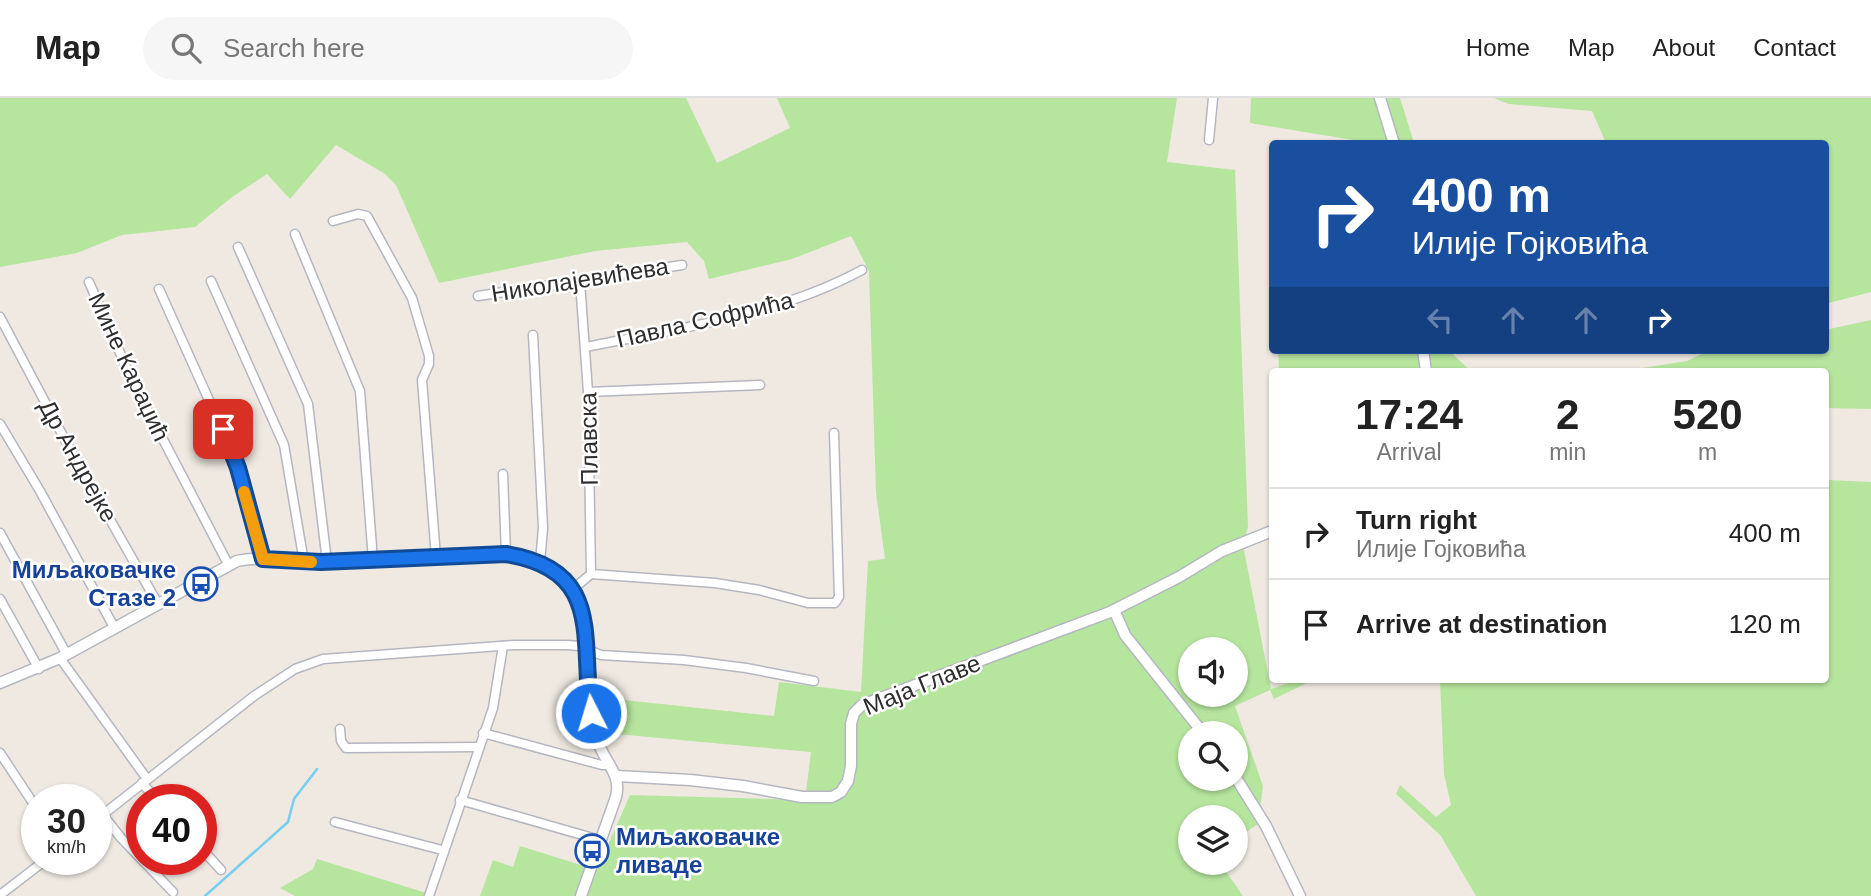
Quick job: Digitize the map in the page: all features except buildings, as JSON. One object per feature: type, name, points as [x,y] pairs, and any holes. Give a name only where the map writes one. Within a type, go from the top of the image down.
[{"type":"street","points":[[1209,140],[1213,98]]},
{"type":"street","points":[[1380,98],[1393,140]]},
{"type":"street","points":[[333,221],[358,214],[367,216],[415,306],[429,361],[422,380],[436,557]]},
{"type":"street","points":[[295,233],[360,391],[373,561]]},
{"type":"street","points":[[238,247],[308,404],[327,562]]},
{"type":"street","name":"Николајевићева","points":[[478,296],[682,265]]},
{"type":"street","name":"Павла Софрића","points":[[586,347],[772,307],[814,293],[862,270]]},
{"type":"street","points":[[211,281],[284,445],[304,562]]},
{"type":"street","name":"Мине Караџић","points":[[89,282],[131,378],[228,564]]},
{"type":"street","name":"Плавска","points":[[580,282],[588,392],[591,574]]},
{"type":"street","points":[[159,289],[232,449],[263,559]]},
{"type":"street","name":"Др Андрејке","points":[[0,317],[71,451],[158,604]]},
{"type":"street","points":[[533,335],[543,528],[540,562]]},
{"type":"street","points":[[588,392],[760,385]]},
{"type":"street","points":[[0,424],[40,491],[115,629]]},
{"type":"street","points":[[573,589],[591,574],[724,584],[808,603],[835,603],[839,597],[834,433]]},
{"type":"street","points":[[503,474],[506,554]]},
{"type":"street","name":"Маја Главе","points":[[617,776],[690,780],[810,798],[832,797],[841,792],[848,781],[851,766],[851,724],[854,713],[862,705],[956,672],[1114,610],[1222,551],[1269,532]]},
{"type":"street","points":[[0,533],[63,656],[147,784]]},
{"type":"street","points":[[0,683],[63,656],[228,564],[242,560],[373,561],[506,554],[540,562],[554,570],[573,589],[582,615],[587,649],[591,713],[599,745],[617,776],[616,797],[581,896]]},
{"type":"street","points":[[0,599],[39,668]]},
{"type":"street","points":[[1114,610],[1125,635],[1193,721]]},
{"type":"street","points":[[112,807],[254,696],[311,662],[349,655],[567,645],[587,649],[596,654],[684,660],[814,681]]},
{"type":"street","points":[[429,896],[442,850],[494,701],[503,646]]},
{"type":"street","points":[[340,729],[341,741],[346,748],[478,747]]},
{"type":"street","points":[[483,733],[610,765]]},
{"type":"street","points":[[0,753],[21,785]]},
{"type":"street","points":[[1244,791],[1266,826],[1300,896]]},
{"type":"street","points":[[460,800],[600,840]]},
{"type":"street","points":[[335,822],[442,850]]},
{"type":"street","points":[[112,829],[173,892]]},
{"type":"street","points":[[217,866],[221,870]]},
{"type":"street","points":[[0,895],[26,875]]},
{"type":"green space","points":[[0,98],[686,98],[717,163],[790,128],[777,98],[1177,98],[1167,162],[1235,170],[1248,527],[1243,545],[1271,689],[1289,683],[1307,683],[1274,699],[1270,690],[1248,700],[1248,637],[1178,637],[1178,707],[1235,707],[1240,721],[1178,721],[1178,791],[1248,791],[1248,743],[1263,786],[1258,824],[1248,831],[1248,805],[1178,805],[1178,875],[1228,875],[1243,896],[480,896],[493,860],[513,867],[520,846],[597,870],[630,795],[805,800],[811,752],[606,733],[605,698],[774,716],[779,682],[861,692],[868,561],[885,559],[876,492],[869,271],[851,236],[792,259],[709,279],[704,261],[687,242],[595,251],[439,283],[396,185],[385,174],[336,145],[290,199],[267,174],[232,197],[195,227],[122,235],[77,253],[0,267]]},
{"type":"green space","points":[[1251,98],[1400,98],[1413,140],[1353,140],[1250,123]]},
{"type":"green space","points":[[1494,98],[1871,98],[1871,292],[1829,303],[1829,140],[1605,140],[1592,111],[1509,104]]},
{"type":"green space","points":[[1871,320],[1871,409],[1829,408],[1829,368],[1642,368],[1687,361],[1702,354],[1829,354],[1829,329]]},
{"type":"green space","points":[[1278,354],[1452,354],[1468,368],[1279,368]]},
{"type":"green space","points":[[1829,480],[1871,482],[1871,896],[1476,896],[1441,836],[1396,794],[1400,785],[1436,817],[1451,805],[1444,774],[1440,683],[1829,683]]},
{"type":"green space","points":[[317,859],[436,896],[295,896],[280,888],[313,869]]},
{"type":"waterway","points":[[205,896],[288,822],[294,799],[317,769]]},
{"type":"slow traffic","points":[[244,492],[263,559],[311,562]]},
{"type":"place","name":"Миљаковачке Стазе 2","points":[[201,584]]},
{"type":"place","name":"Миљаковачке ливаде","points":[[592,851]]},
{"type":"route","points":[[223,429],[238,468],[263,559],[321,562],[506,554],[535,560],[554,570],[569,583],[579,602],[587,649],[591,713]]}]
